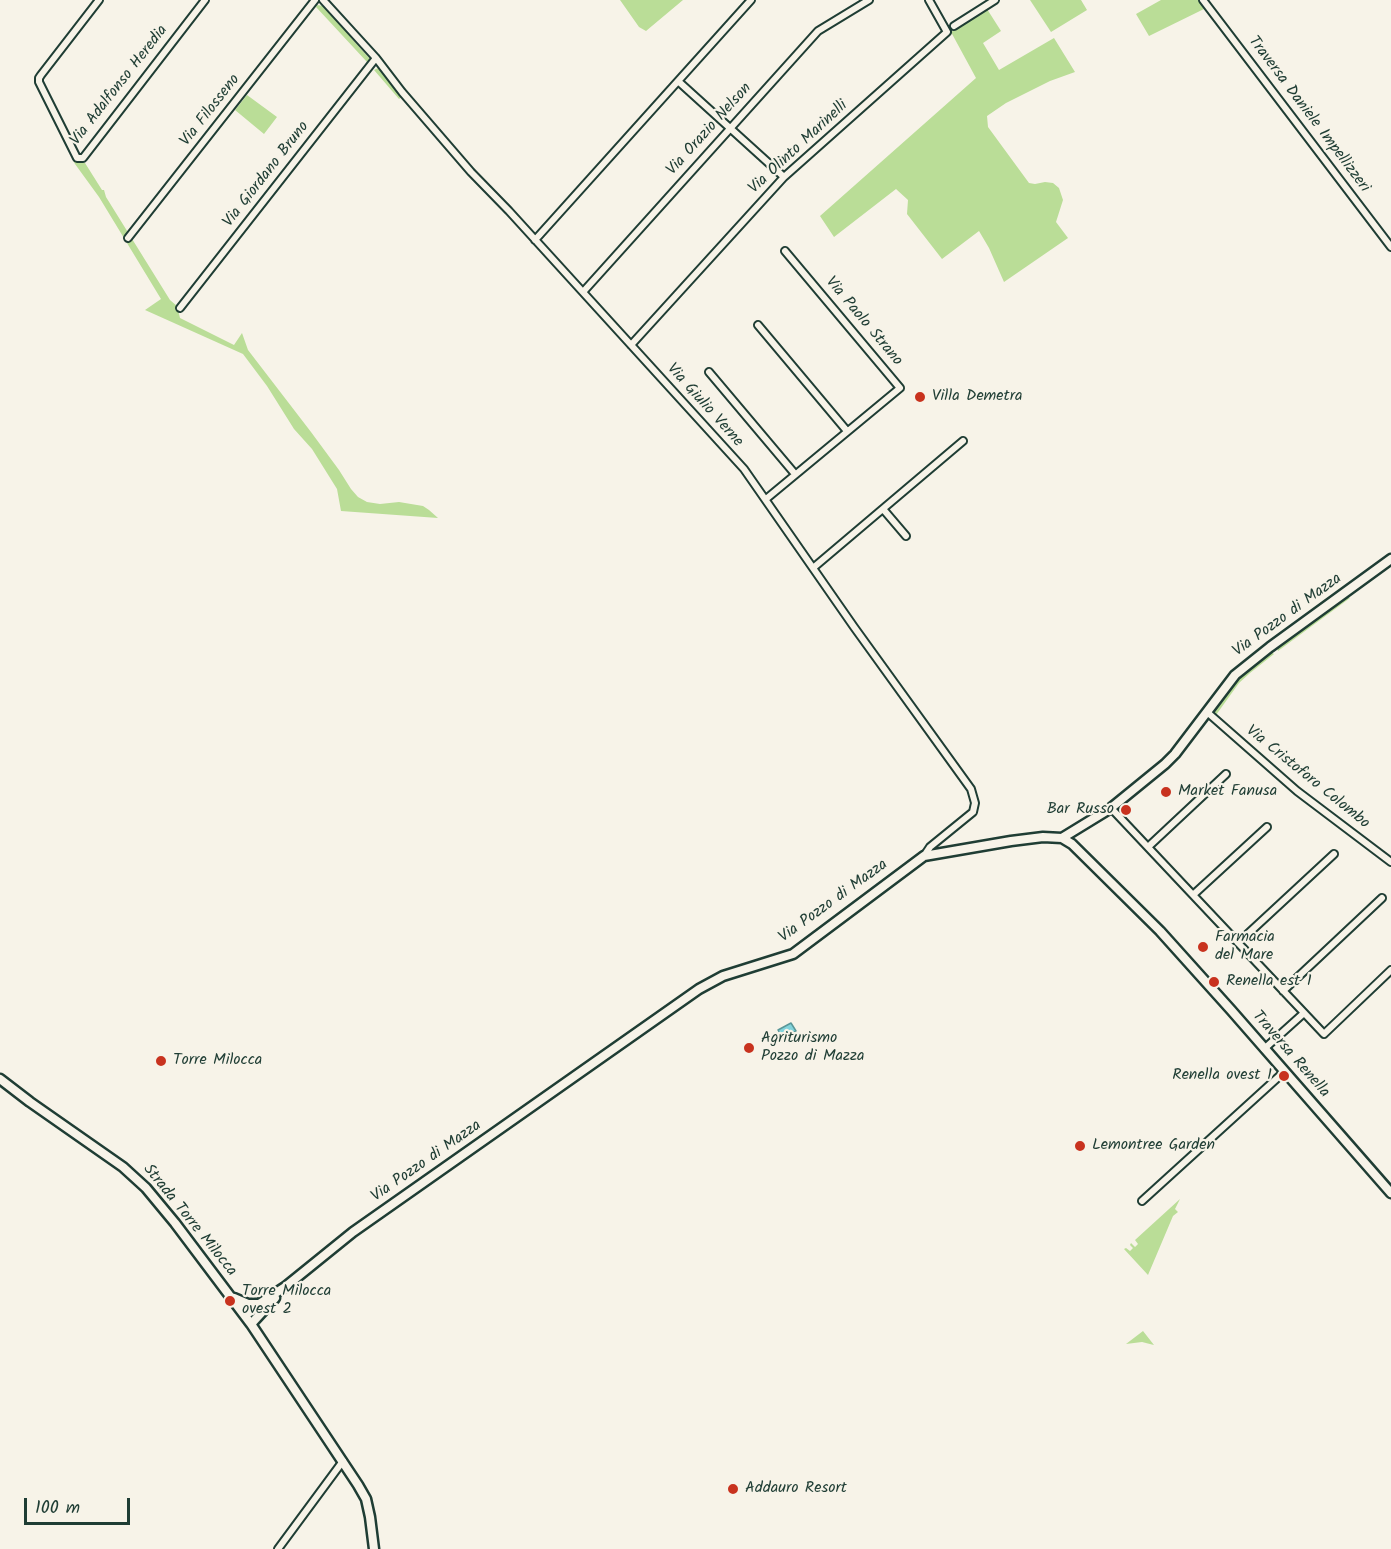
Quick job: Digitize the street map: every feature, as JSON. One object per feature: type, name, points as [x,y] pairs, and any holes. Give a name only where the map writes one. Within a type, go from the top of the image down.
[{"type":"street","name":"Via Adalfonso Heredia","points":[[99,0],[39,78],[77,158],[83,158],[205,0]]},
{"type":"street","name":"Via Filosseno","points":[[128,238],[315,0]]},
{"type":"street","name":"Via Giulio Verne","points":[[323,0],[376,58],[441,139],[744,469],[971,789],[975,802],[973,812],[930,847],[924,856]]},
{"type":"street","points":[[535,240],[751,0]]},
{"type":"street","name":"Via Orazio Nelson","points":[[583,292],[818,31],[869,0]]},
{"type":"street","name":"Via Olinto Marinelli","points":[[631,345],[784,177],[946,32],[929,0]]},
{"type":"street","points":[[954,26],[995,0]]},
{"type":"street","name":"Traversa Daniele Impellizzeri","points":[[1203,0],[1391,247]]},
{"type":"street","name":"Via Giordano Bruno","points":[[180,308],[376,58]]},
{"type":"street","points":[[678,81],[784,177]]},
{"type":"street","name":"Via Paolo Strano","points":[[766,499],[900,388],[785,251]]},
{"type":"street","points":[[758,325],[847,431]]},
{"type":"street","points":[[709,372],[795,474]]},
{"type":"street","points":[[813,568],[963,441]]},
{"type":"street","points":[[883,509],[906,536]]},
{"type":"street","name":"Via Pozzo di Mazza","points":[[285,1287],[353,1232],[699,989],[723,976],[794,954],[924,856],[1011,841],[1043,837],[1062,838],[1111,808],[1175,754],[1228,683],[1244,667],[1391,559]]},
{"type":"street","name":"Via Cristoforo Colombo","points":[[1208,712],[1297,791],[1391,862]]},
{"type":"street","points":[[1148,847],[1226,774]]},
{"type":"street","points":[[1111,808],[1324,1034],[1391,970]]},
{"type":"street","points":[[1193,895],[1267,826]]},
{"type":"street","name":"Traversa Renella","points":[[1062,838],[1072,844],[1160,932],[1391,1192]]},
{"type":"street","points":[[1238,943],[1334,854]]},
{"type":"street","points":[[1283,991],[1382,898]]},
{"type":"street","points":[[1264,1049],[1304,1013]]},
{"type":"street","points":[[1142,1201],[1285,1071]]},
{"type":"street","name":"Strada Torre Milocca","points":[[0,1079],[134,1176],[175,1223],[251,1324],[343,1461],[366,1499],[374,1549]]},
{"type":"street","points":[[245,1316],[285,1287]]},
{"type":"street","points":[[251,1324],[285,1287]]},
{"type":"street","points":[[231,1296],[248,1304],[259,1304]]},
{"type":"street","points":[[278,1549],[343,1461]]},
{"type":"green space","points":[[620,0],[683,0],[646,31],[639,27]]},
{"type":"green space","points":[[1030,0],[1081,0],[1087,10],[1051,32]]},
{"type":"green space","points":[[1161,0],[1198,0],[1204,9],[1149,36],[1136,14]]},
{"type":"green space","points":[[317,5],[324,6],[347,32],[370,59],[367,62],[316,7]]},
{"type":"green space","points":[[987,9],[1001,31],[983,43],[999,70],[1054,38],[1075,72],[1050,81],[1006,103],[987,116],[988,127],[1029,183],[1053,183],[1059,188],[1063,200],[1056,222],[1068,238],[1004,282],[979,231],[942,259],[907,214],[908,200],[896,189],[834,237],[820,216],[976,78],[951,32]]},
{"type":"green space","points":[[378,68],[403,96],[399,99],[374,70]]},
{"type":"green space","points":[[247,95],[277,117],[264,134],[235,110]]},
{"type":"green space","points":[[73,160],[85,163],[104,190],[106,197],[170,300],[177,306],[180,318],[234,345],[242,333],[248,350],[358,497],[367,502],[380,504],[399,502],[423,506],[438,518],[341,511],[337,489],[312,449],[294,429],[267,386],[243,354],[145,310],[161,299],[99,197],[75,164]]},
{"type":"green space","points":[[1347,596],[1350,598],[1278,651],[1277,648]]},
{"type":"green space","points":[[1271,652],[1274,654],[1239,683],[1216,715],[1214,711],[1234,684]]},
{"type":"green space","points":[[1180,1199],[1175,1209],[1178,1212],[1173,1216],[1148,1275],[1124,1249],[1130,1251],[1133,1248],[1131,1243],[1135,1247],[1138,1244],[1135,1240]]},
{"type":"green space","points":[[1143,1331],[1154,1345],[1142,1342],[1126,1344]]},
{"type":"water","points":[[791,1023],[796,1031],[783,1039],[778,1030]]},
{"type":"place","name":"Villa Demetra","points":[[920,397]]},
{"type":"place","name":"Market Fanusa","points":[[1166,792]]},
{"type":"place","name":"Bar Russo","points":[[1126,810]]},
{"type":"place","name":"Farmacia del Mare","points":[[1203,947]]},
{"type":"place","name":"Renella est 1","points":[[1214,982]]},
{"type":"place","name":"Agriturismo Pozzo di Mazza","points":[[749,1048]]},
{"type":"place","name":"Torre Milocca","points":[[161,1061]]},
{"type":"place","name":"Renella ovest 1","points":[[1284,1076]]},
{"type":"place","name":"Lemontree Garden","points":[[1080,1146]]},
{"type":"place","name":"Torre Milocca ovest 2","points":[[230,1301]]},
{"type":"place","name":"Addauro Resort","points":[[733,1489]]}]
